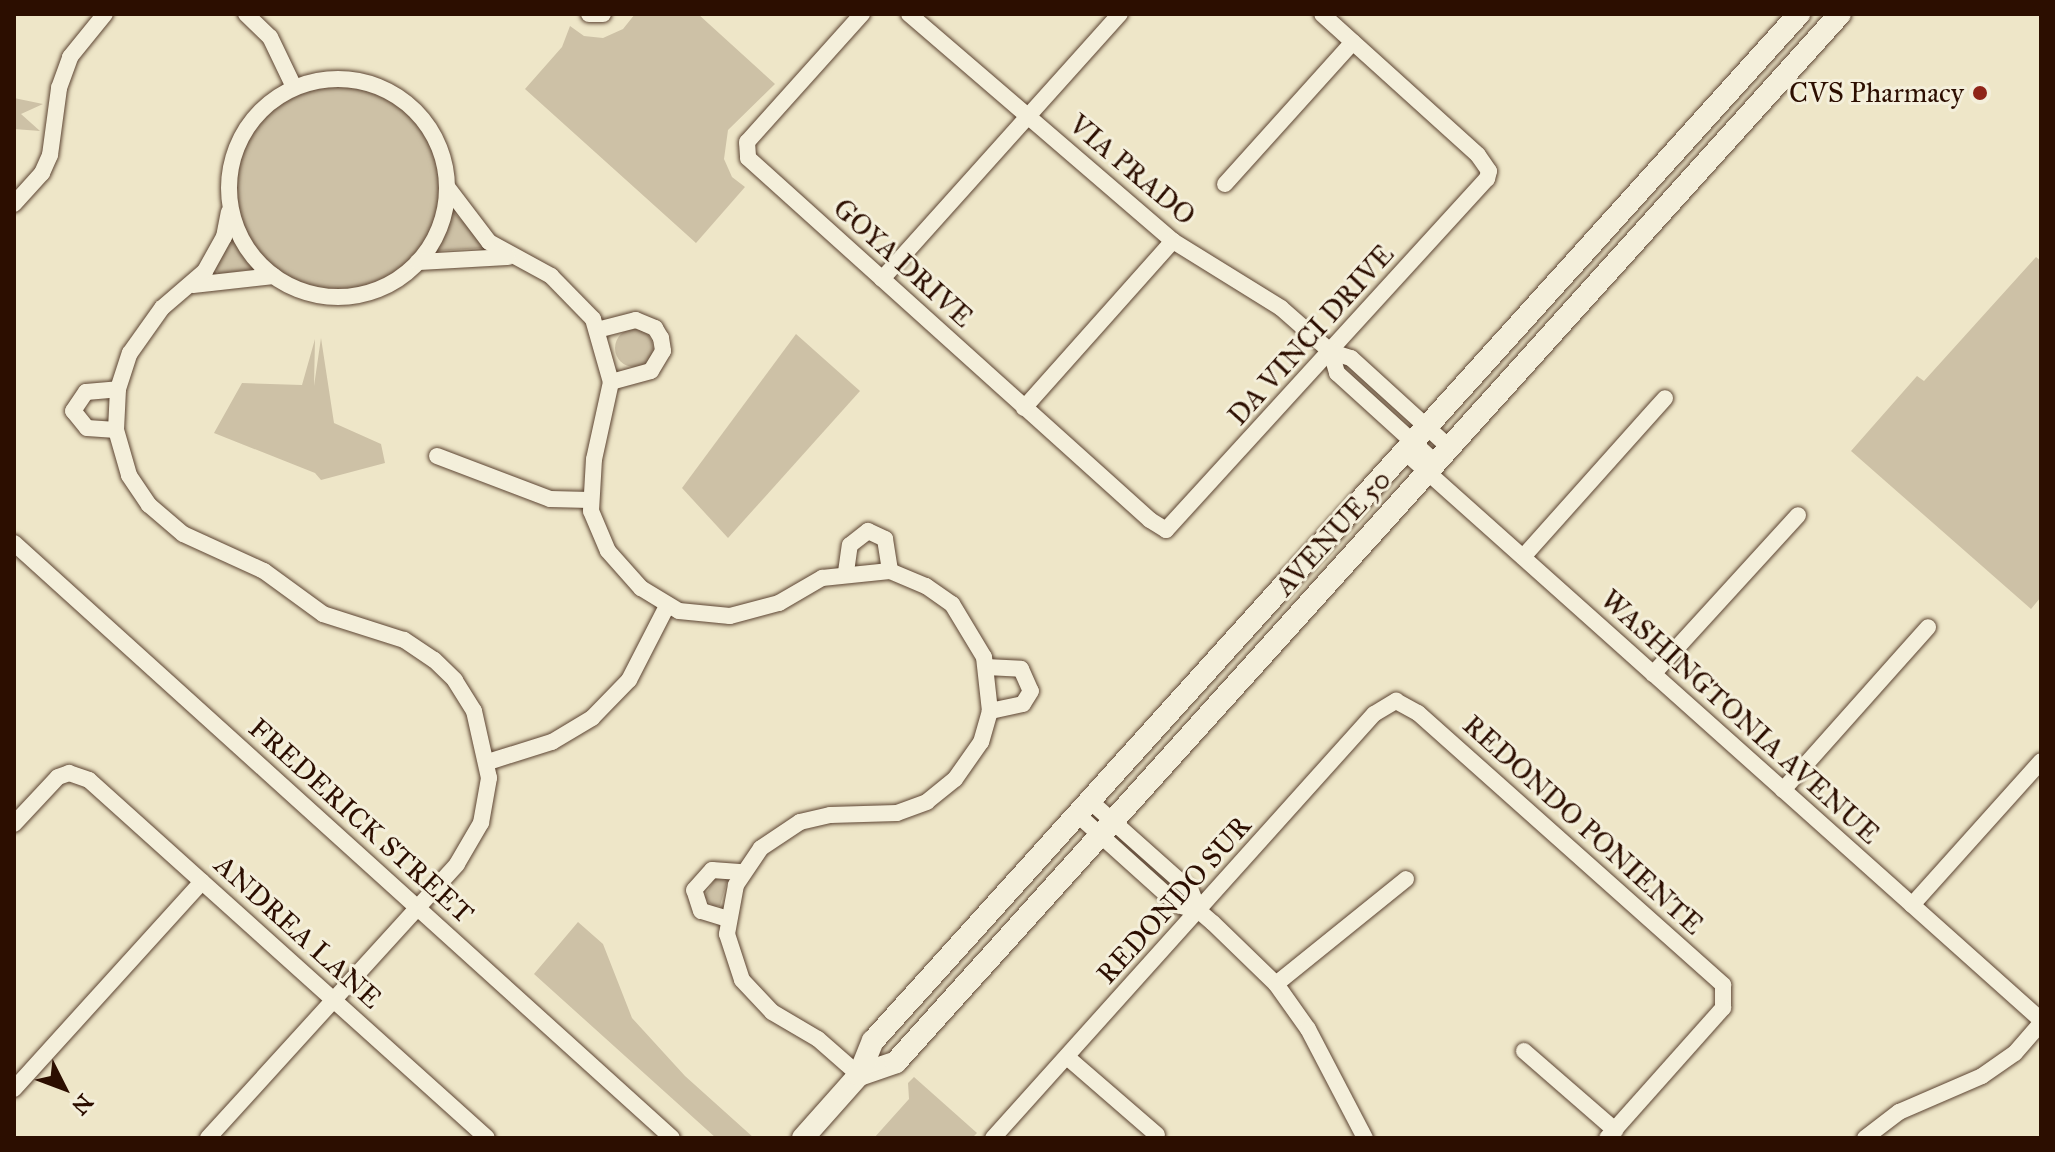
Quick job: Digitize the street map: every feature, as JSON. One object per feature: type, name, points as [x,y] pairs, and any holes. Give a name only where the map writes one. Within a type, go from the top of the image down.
[{"type":"main road","name":"AVENUE 50","points":[[803,1138],[859,1075],[873,1041],[1799,14]]},
{"type":"main road","points":[[1613,221],[1641,205],[1737,100],[1767,95],[1769,65],[1815,14]]},
{"type":"main road","name":"AVENUE 50","points":[[859,1075],[896,1062],[1840,14]]},
{"type":"street","points":[[14,204],[35,183],[50,155],[59,88],[70,57],[105,14]]},
{"type":"street","points":[[246,14],[270,37],[293,85]]},
{"type":"street","name":"GOYA DRIVE","points":[[862,14],[745,150],[1024,408],[1166,530]]},
{"type":"street","name":"VIA PRADO","points":[[909,14],[1173,241],[1281,308],[1331,352],[1351,358],[1416,441],[1438,461]]},
{"type":"street","points":[[882,279],[1120,14]]},
{"type":"street","points":[[1225,184],[1353,42],[1322,14]]},
{"type":"street","name":"DA VINCI DRIVE","points":[[1166,530],[1331,352],[1489,171],[1353,42]]},
{"type":"street","points":[[217,1135],[418,908],[475,836],[489,793],[488,762],[465,694],[434,660],[404,640],[323,614],[264,571],[171,526],[137,489],[116,430],[118,389],[139,336],[162,308],[193,285],[215,255],[229,212],[234,152],[258,114],[293,85],[331,78],[397,95],[437,140],[448,188],[482,234],[511,257],[564,285],[597,330],[611,382],[590,500],[600,536],[617,564],[667,606],[706,616],[746,613],[846,572],[890,571],[926,586],[952,604],[972,633],[986,667],[990,711],[967,766],[927,802],[878,816],[830,815],[800,822],[771,839],[743,872],[728,919],[733,959],[750,989],[772,1012],[818,1039],[859,1075]]},
{"type":"street","points":[[229,212],[247,247],[273,276],[306,292],[343,297],[385,286],[418,262],[438,229],[448,188]]},
{"type":"street","points":[[1024,408],[1173,241]]},
{"type":"street","points":[[418,262],[511,257]]},
{"type":"street","points":[[193,285],[273,276]]},
{"type":"street","points":[[597,330],[636,320],[655,328],[661,338],[663,351],[651,371],[611,382]]},
{"type":"street","points":[[116,430],[87,428],[73,411],[82,394],[118,389]]},
{"type":"street","points":[[1523,557],[1665,398]]},
{"type":"street","name":"WASHINGTONIA AVENUE","points":[[1416,441],[1438,461],[1523,557],[2041,1022]]},
{"type":"street","points":[[437,456],[550,499],[590,500]]},
{"type":"street","points":[[1653,674],[1798,515]]},
{"type":"street","points":[[846,572],[850,545],[868,531],[885,539],[890,571]]},
{"type":"street","name":"FREDERICK STREET","points":[[14,543],[672,1138]]},
{"type":"street","points":[[488,762],[552,742],[592,718],[629,680],[667,606]]},
{"type":"street","points":[[1783,790],[1928,627]]},
{"type":"street","points":[[986,667],[1021,669],[1031,691],[1023,704],[990,711]]},
{"type":"street","name":"REDONDO SUR","points":[[993,1138],[1374,714],[1396,701]]},
{"type":"street","name":"REDONDO PONIENTE","points":[[1396,701],[1418,713],[1716,978],[1726,997],[1717,1015],[1611,1134]]},
{"type":"street","points":[[1912,905],[2041,761]]},
{"type":"street","name":"ANDREA LANE","points":[[14,824],[48,787],[69,773],[89,780],[487,1138]]},
{"type":"street","points":[[1084,808],[1178,905],[1199,911],[1276,984],[1308,1029],[1365,1138]]},
{"type":"street","points":[[728,919],[701,911],[694,890],[712,870],[743,872]]},
{"type":"street","points":[[1276,984],[1406,879]]},
{"type":"street","points":[[14,1089],[202,882]]},
{"type":"street","points":[[1865,1138],[1899,1112],[1982,1076],[2015,1053],[2041,1022]]},
{"type":"street","points":[[1524,1051],[1611,1134]]},
{"type":"street","points":[[1067,1057],[1157,1135]]},
{"type":"shaded area","points":[[635,14],[698,14],[775,84],[728,130],[724,159],[732,177],[745,187],[696,243],[525,89],[562,47],[570,26],[584,36],[603,38],[623,29]]},
{"type":"shaded area","points":[[338,87],[377,95],[409,117],[431,149],[439,188],[431,227],[409,259],[377,281],[338,289],[299,281],[267,259],[245,227],[237,188],[245,149],[267,117],[299,95]]},
{"type":"shaded area","points":[[14,98],[43,104],[21,114],[40,131],[14,129]]},
{"type":"shaded area","points":[[451,210],[484,242],[483,248],[434,251]]},
{"type":"shaded area","points":[[232,237],[254,269],[219,274],[214,267]]},
{"type":"shaded area","points":[[2036,257],[2041,261],[2041,597],[2031,609],[1851,451],[1917,376],[1924,381]]},
{"type":"shaded area","points":[[634,329],[647,335],[653,348],[647,361],[634,367],[621,361],[615,348],[621,335]]},
{"type":"shaded area","points":[[796,334],[860,391],[728,538],[682,488]]},
{"type":"shaded area","points":[[321,338],[334,423],[381,444],[385,463],[321,480],[315,473],[214,433],[242,383],[302,385],[315,339],[314,386]]},
{"type":"shaded area","points":[[716,877],[728,878],[720,906],[714,907],[704,897]]},
{"type":"shaded area","points":[[578,922],[603,944],[632,1018],[685,1076],[754,1138],[716,1138],[534,974]]},
{"type":"shaded area","points":[[914,1077],[977,1133],[972,1138],[874,1138],[909,1099],[908,1083]]},
{"type":"place","name":"CVS Pharmacy","points":[[1980,93]]}]
